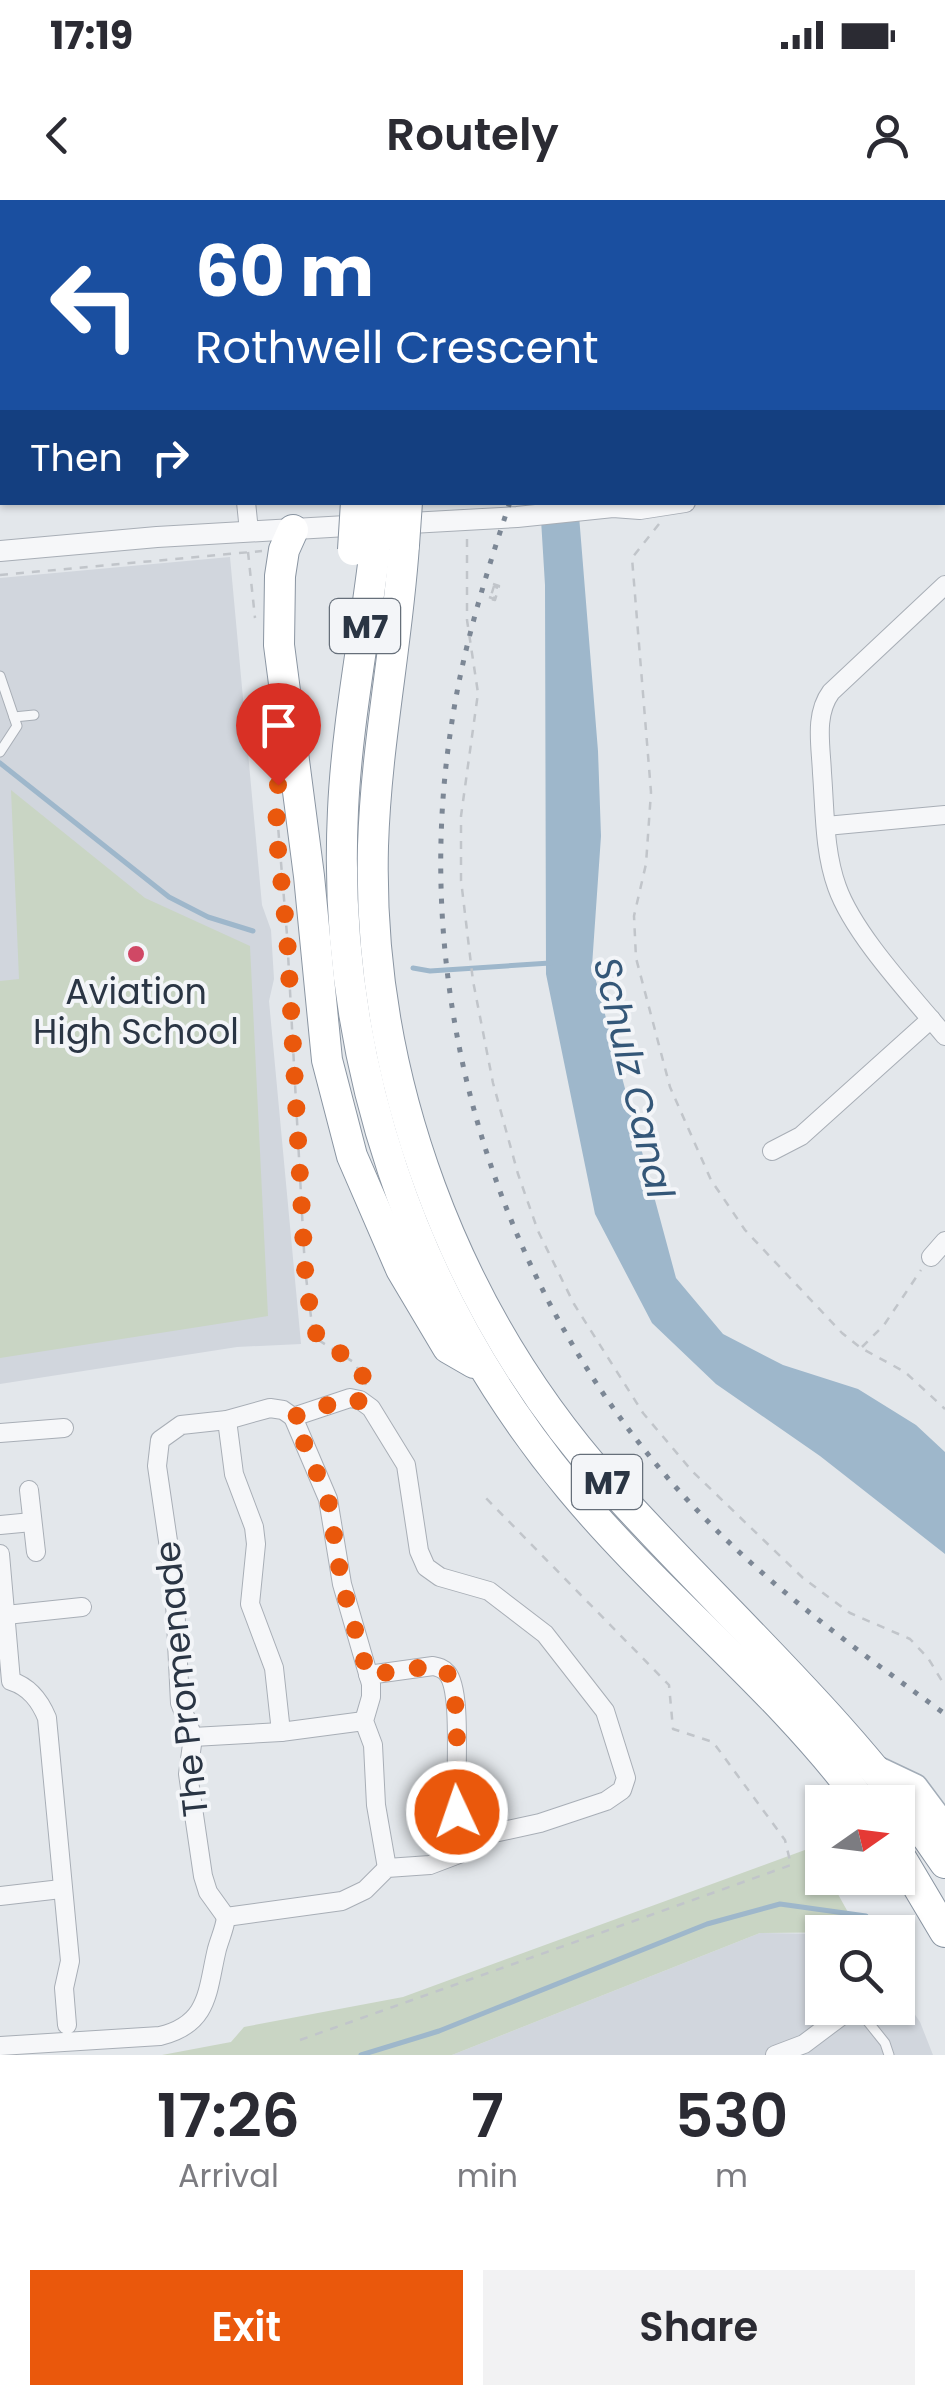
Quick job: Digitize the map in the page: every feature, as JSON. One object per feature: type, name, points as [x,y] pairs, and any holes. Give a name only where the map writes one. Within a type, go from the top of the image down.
[{"type":"highway","points":[[358,505],[390,551],[418,505]]},
{"type":"highway","name":"M7","points":[[380,505],[390,551],[376,776],[374,910],[390,1045],[410,1128],[429,1185],[464,1268],[499,1333],[576,1445],[876,1769],[945,1864]]},
{"type":"highway","name":"M7","points":[[406,505],[390,551],[355,704],[341,860],[345,956],[361,1057],[378,1128],[408,1216],[451,1312],[524,1430],[571,1490],[795,1722],[848,1785]]},
{"type":"highway","points":[[293,530],[284,550],[280,576],[279,645],[312,905],[322,1025],[335,1095],[365,1192],[401,1269],[448,1348],[485,1369]]},
{"type":"highway","points":[[915,1881],[945,1932]]},
{"type":"main road","points":[[876,1769],[915,1787],[945,1827]]},
{"type":"street","points":[[246,505],[248,541]]},
{"type":"street","points":[[0,551],[248,541],[293,530],[536,516],[617,505],[640,509],[666,505]]},
{"type":"street","points":[[945,585],[826,699],[820,729],[832,872],[846,908],[945,1036]]},
{"type":"street","points":[[826,826],[945,815]]},
{"type":"street","points":[[772,1151],[801,1136],[931,1019]]},
{"type":"street","points":[[930,1257],[945,1241]]},
{"type":"street","name":"The Promenade","points":[[226,1918],[208,1892],[203,1876],[188,1774],[193,1738],[180,1702],[174,1582],[157,1466],[158,1446],[164,1435],[176,1428],[270,1408],[293,1417],[345,1399],[364,1402]]},
{"type":"street","points":[[0,2046],[150,2036],[184,2026],[198,2015],[206,1999],[226,1918],[342,1902],[364,1890],[387,1868],[421,1868],[470,1848],[494,1833],[613,1798],[624,1785],[624,1767],[601,1703],[545,1634],[489,1591],[440,1577],[426,1567],[419,1551],[409,1473],[364,1402]]},
{"type":"street","points":[[293,1417],[328,1499],[342,1584],[368,1675],[371,1698],[364,1721],[373,1750],[376,1805],[387,1868]]},
{"type":"street","points":[[227,1420],[234,1474],[254,1527],[250,1604],[274,1668],[281,1732]]},
{"type":"street","points":[[0,1433],[64,1428]]},
{"type":"street","points":[[28,1490],[36,1552]]},
{"type":"street","points":[[0,1525],[32,1522]]},
{"type":"street","points":[[0,1554],[6,1615],[6,1684],[20,1684],[40,1702],[47,1718],[70,1961],[64,1988],[67,2025]]},
{"type":"street","points":[[6,1615],[82,1607]]},
{"type":"street","points":[[368,1675],[433,1666],[450,1678],[456,1719],[454,1781],[458,1820],[470,1848]]},
{"type":"street","points":[[193,1738],[364,1721]]},
{"type":"street","points":[[0,1896],[61,1889]]},
{"type":"street","points":[[775,2055],[804,2044],[830,2025]]},
{"type":"lane","points":[[0,676],[17,726],[0,752]]},
{"type":"lane","points":[[14,717],[34,715]]},
{"type":"lane","points":[[869,2025],[885,2043],[889,2055]]},
{"type":"path","points":[[658,514],[660,524],[632,558],[651,792],[646,864],[634,916],[636,958],[670,1087],[711,1180],[746,1230],[842,1333],[905,1372],[945,1409]]},
{"type":"path","points":[[464,518],[469,551],[466,620],[478,694],[462,816],[461,880],[473,981],[494,1083],[538,1231],[574,1304],[644,1413],[692,1471],[803,1578],[850,1613],[910,1639],[928,1658],[945,1686]]},
{"type":"path","points":[[248,541],[257,630]]},
{"type":"path","points":[[0,574],[248,541],[264,550]]},
{"type":"path","points":[[489,597],[494,599],[497,587],[493,585]]},
{"type":"path","points":[[278,800],[276,830],[287,935],[305,1269],[312,1325],[320,1341],[355,1363],[365,1381],[364,1402]]},
{"type":"path","points":[[861,1348],[884,1325],[930,1257]]},
{"type":"shaded area","name":"Aviation High School","points":[[230,557],[262,905],[271,930],[274,979],[269,1001],[301,1344],[237,1347],[0,1384],[0,578]]},
{"type":"shaded area","points":[[760,1933],[805,1934],[805,2025],[915,2025],[915,2015],[933,2055],[452,2055]]},
{"type":"green space","points":[[11,790],[145,898],[250,946],[268,1316],[0,1358],[0,981],[19,979]]},
{"type":"green space","points":[[805,1850],[805,1895],[838,1895],[850,1915],[805,1915],[805,1933],[760,1933],[452,2055],[162,2055],[231,2042],[244,2027],[403,1997]]},
{"type":"water","points":[[540,505],[578,505],[601,836],[592,966],[676,1278],[723,1334],[783,1365],[858,1389],[916,1425],[945,1452],[945,1554],[820,1456],[716,1384],[652,1323],[595,1214],[546,974],[545,585]]},
{"type":"waterway","points":[[0,763],[169,897],[208,917],[253,931]]},
{"type":"waterway","points":[[413,968],[430,971],[550,963]]},
{"type":"waterway","points":[[361,2055],[439,2031],[707,1924],[780,1904],[859,1915]]},
{"type":"railway","points":[[509,505],[461,671],[441,833],[444,938],[458,1043],[484,1146],[522,1245],[569,1339],[627,1428],[695,1508],[753,1565],[815,1617],[945,1714]]},
{"type":"place","name":"Aviation High School","points":[[136,954]]},
{"type":"route","points":[[278,785],[276,830],[287,935],[305,1269],[312,1325],[320,1341],[355,1363],[366,1387],[364,1402],[345,1399],[293,1417],[312,1468],[326,1492],[342,1584],[368,1675],[433,1666],[450,1678],[456,1719],[457,1812]]},
{"type":"water label","name":"Schulz Canal","points":[[634,1078]]}]
